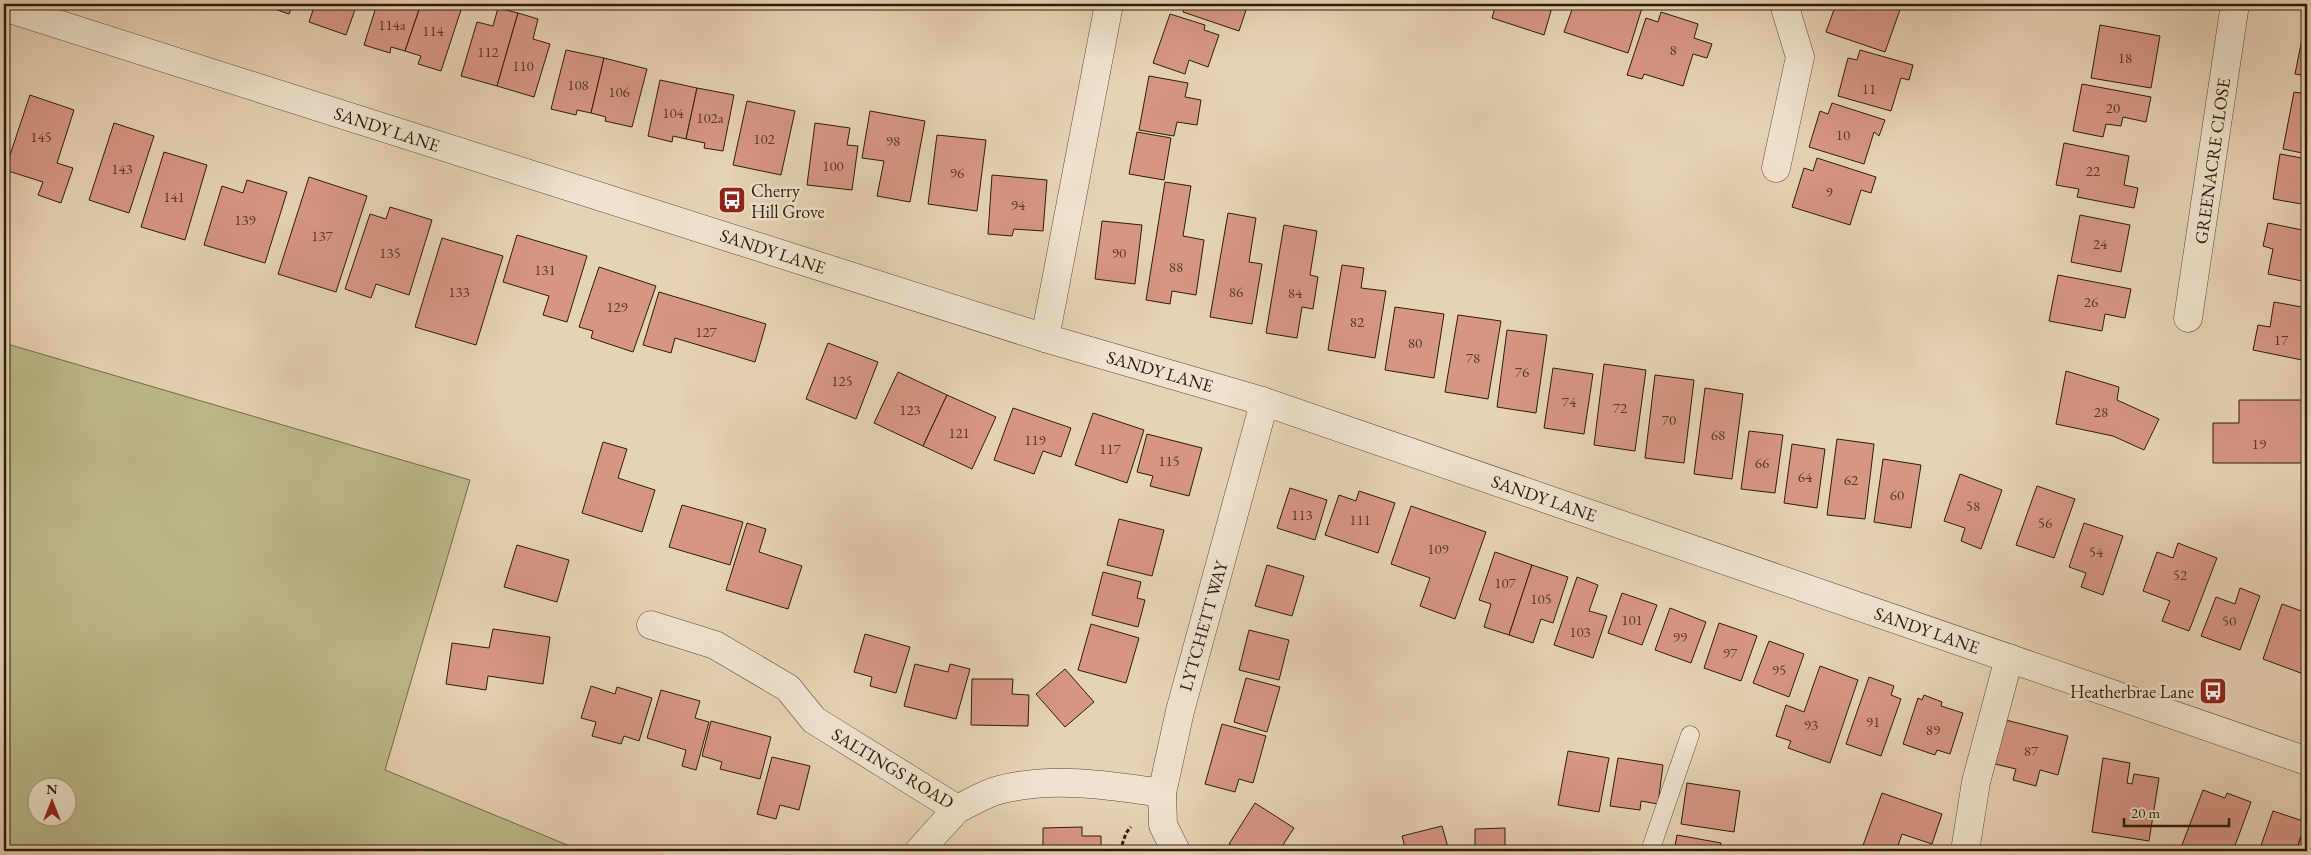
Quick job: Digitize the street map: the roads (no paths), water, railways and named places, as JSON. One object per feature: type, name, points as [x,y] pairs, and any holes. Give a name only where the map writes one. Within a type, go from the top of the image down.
[{"type":"street","points":[[1044,338],[1109,4]]},
{"type":"street","points":[[1776,168],[1800,57],[1784,4]]},
{"type":"street","name":"GREENACRE CLOSE","points":[[2188,318],[2235,4]]},
{"type":"street","name":"SANDY LANE","points":[[4,7],[1044,338],[1262,401],[2307,761]]},
{"type":"street","name":"LYTCHETT WAY","points":[[1176,851],[1163,825],[1162,793],[1180,711],[1260,418],[1262,401]]},
{"type":"street","name":"SALTINGS ROAD","points":[[651,625],[715,645],[788,688],[814,720],[957,809],[996,791],[1026,784],[1086,784],[1162,793]]},
{"type":"street","points":[[1965,851],[1976,782],[2009,658]]},
{"type":"street","points":[[919,851],[957,809]]},
{"type":"lane","points":[[1650,851],[1690,735]]},
{"type":"place","name":"Cherry Hill Grove","points":[[732,200]]},
{"type":"place","name":"Heatherbrae Lane","points":[[2213,691]]}]
